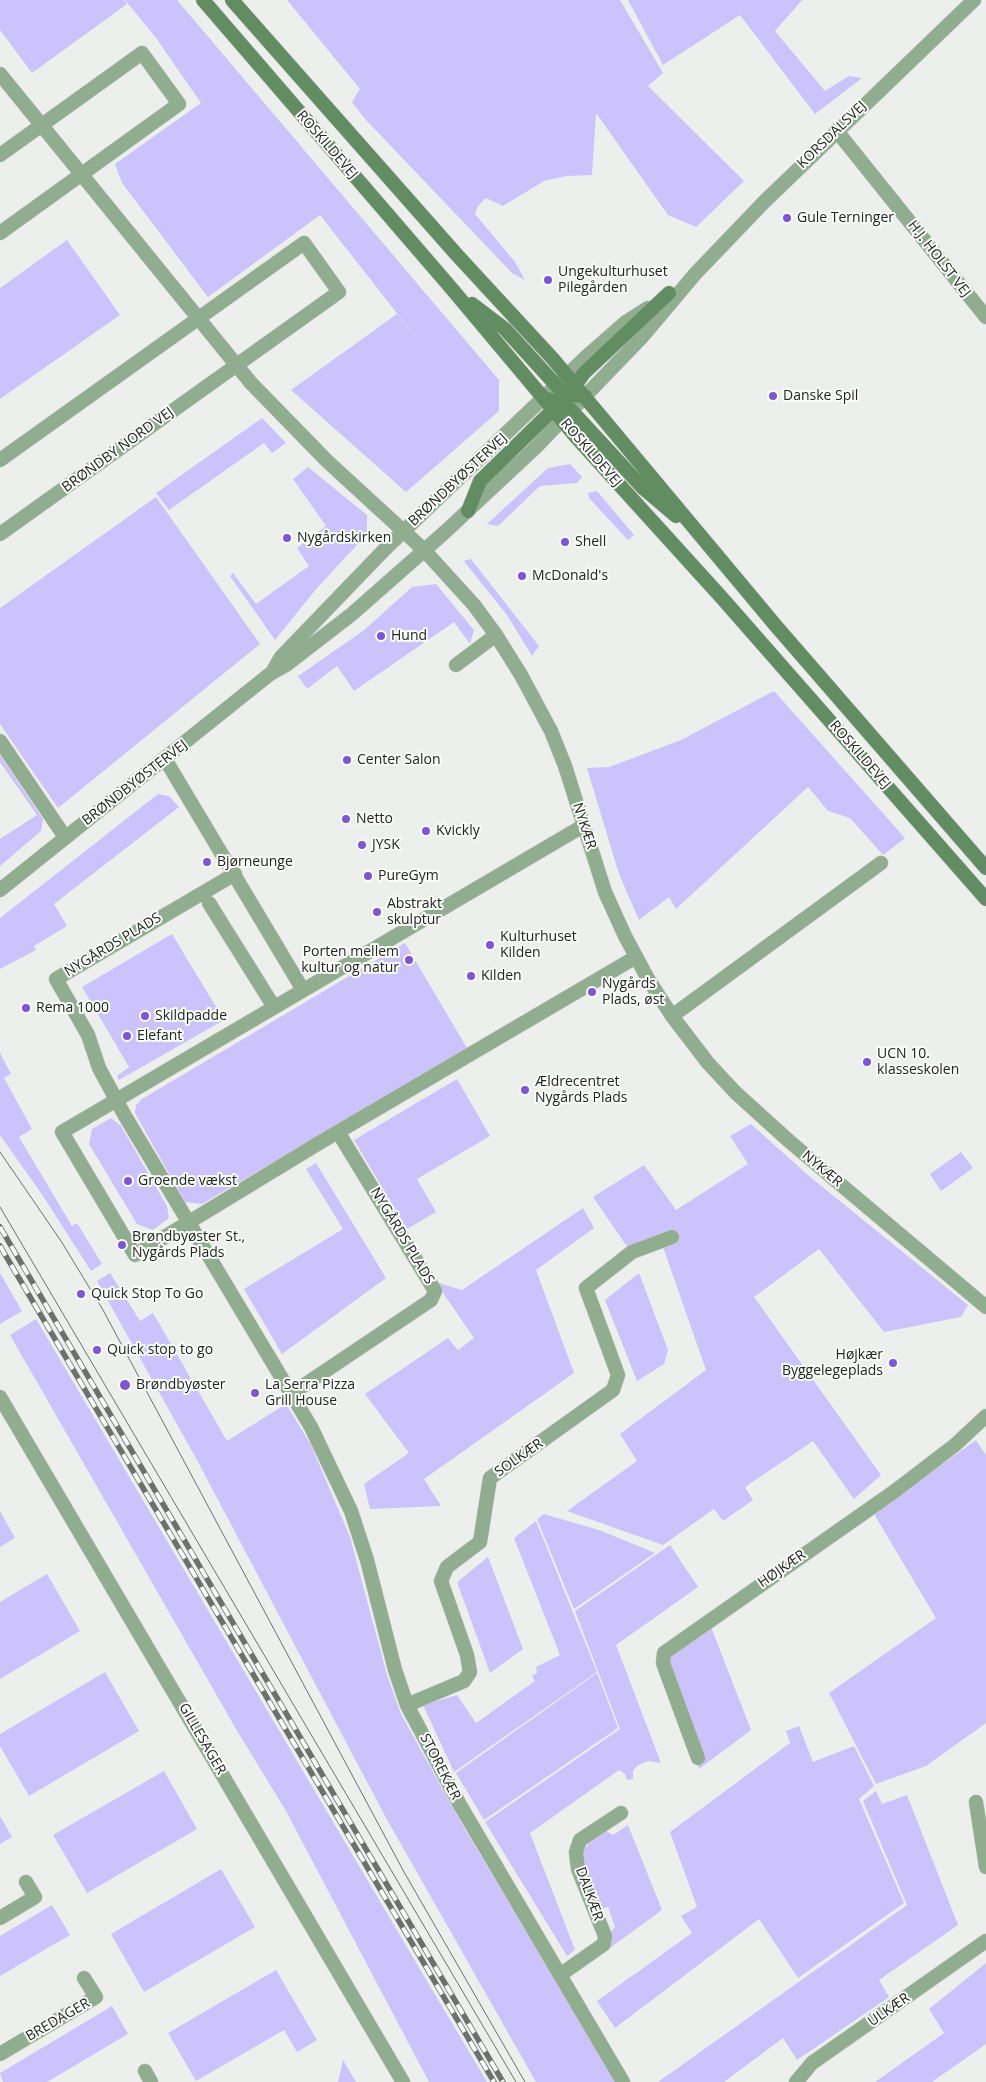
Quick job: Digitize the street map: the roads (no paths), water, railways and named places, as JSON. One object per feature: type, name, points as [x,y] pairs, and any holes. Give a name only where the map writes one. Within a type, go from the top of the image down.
[{"type":"main road","name":"ROSKILDEVEJ","points":[[202,0],[452,288],[544,398]]},
{"type":"main road","name":"ROSKILDEVEJ","points":[[232,0],[370,158],[722,598],[986,899]]},
{"type":"main road","points":[[452,288],[504,329],[643,488],[700,536]]},
{"type":"main road","name":"ROSKILDEVEJ","points":[[564,399],[585,396],[700,536],[986,868]]},
{"type":"street","name":"KORSDALSVEJ","points":[[585,396],[642,337],[695,274],[836,130],[974,0]]},
{"type":"street","points":[[0,155],[142,53],[179,104],[0,232]]},
{"type":"street","points":[[0,74],[236,366],[274,409],[326,461],[405,531]]},
{"type":"street","name":"H.J. HOLST VEJ","points":[[836,130],[986,318]]},
{"type":"street","name":"BRØNDBY NORD VEJ","points":[[0,460],[304,243],[339,292],[0,534]]},
{"type":"street","name":"KORSDALSVEJ","points":[[564,399],[626,322],[669,294],[695,274]]},
{"type":"street","name":"BRØNDBYØSTERVEJ","points":[[270,674],[281,657],[386,548],[544,398],[564,399],[585,396]]},
{"type":"street","name":"BRØNDBYØSTERVEJ","points":[[0,890],[270,674],[286,665],[352,614],[468,510],[564,399]]},
{"type":"street","name":"NYKÆR","points":[[405,531],[474,605],[496,635],[544,716],[564,766],[605,892],[636,957],[672,1016],[708,1063],[736,1094],[986,1307]]},
{"type":"street","points":[[456,665],[496,635]]},
{"type":"street","points":[[0,741],[65,837]]},
{"type":"street","points":[[165,759],[303,990]]},
{"type":"street","points":[[583,826],[62,1132],[135,1255],[338,1132],[636,957]]},
{"type":"street","points":[[672,1016],[881,862]]},
{"type":"street","name":"NYGÅRDS PLADS","points":[[235,874],[56,979],[88,1035],[99,1068],[116,1100],[311,1427]]},
{"type":"street","points":[[209,903],[274,1007]]},
{"type":"street","name":"NYGÅRDS PLADS","points":[[290,1394],[431,1300],[435,1290],[338,1132]]},
{"type":"street","name":"SOLKÆR","points":[[407,1705],[464,1681],[470,1672],[467,1655],[441,1581],[447,1567],[480,1542],[490,1478],[613,1390],[618,1375],[586,1288],[632,1252],[672,1237]]},
{"type":"street","name":"GILLESAGER","points":[[0,1397],[403,2082]]},
{"type":"street","name":"HØJKÆR","points":[[698,1758],[663,1663],[664,1653],[895,1491],[955,1445],[986,1416]]},
{"type":"street","name":"STOREKÆR","points":[[311,1427],[351,1511],[367,1560],[395,1670],[407,1705],[460,1805],[624,2082]]},
{"type":"street","points":[[976,1802],[986,1867]]},
{"type":"street","name":"DALKÆR","points":[[560,1974],[604,1944],[605,1936],[578,1869],[576,1852],[580,1840],[621,1813]]},
{"type":"street","points":[[0,1918],[35,1897],[26,1882]]},
{"type":"street","name":"ULKÆR","points":[[796,2082],[812,2063],[986,1941]]},
{"type":"street","name":"BREDAGER","points":[[0,2054],[96,1998],[84,1978]]},
{"type":"tram line","points":[[0,1152],[61,1241],[103,1310],[404,1872],[525,2082]]},
{"type":"tram line","points":[[0,1207],[516,2082]]},
{"type":"railway","points":[[0,1227],[503,2082]]},
{"type":"railway","points":[[0,1246],[494,2082]]},
{"type":"place","name":"Gule Terninger","points":[[787,218]]},
{"type":"place","name":"Ungekulturhuset Pilegården","points":[[548,280]]},
{"type":"place","name":"Danske Spil","points":[[773,396]]},
{"type":"place","name":"Nygårdskirken","points":[[287,538]]},
{"type":"place","name":"Shell","points":[[565,542]]},
{"type":"place","name":"McDonald's","points":[[522,576]]},
{"type":"place","name":"Hund","points":[[381,636]]},
{"type":"place","name":"Center Salon","points":[[347,760]]},
{"type":"place","name":"Netto","points":[[346,819]]},
{"type":"place","name":"Kvickly","points":[[426,831]]},
{"type":"place","name":"JYSK","points":[[362,845]]},
{"type":"place","name":"Bjørneunge","points":[[207,862]]},
{"type":"place","name":"PureGym","points":[[368,876]]},
{"type":"place","name":"Abstrakt skulptur","points":[[377,912]]},
{"type":"place","name":"Kulturhuset Kilden","points":[[490,945]]},
{"type":"place","name":"Porten mellem kultur og natur","points":[[409,960]]},
{"type":"place","name":"Kilden","points":[[471,976]]},
{"type":"place","name":"Nygårds Plads, øst","points":[[592,992]]},
{"type":"place","name":"Rema 1000","points":[[26,1008]]},
{"type":"place","name":"Skildpadde","points":[[145,1016]]},
{"type":"place","name":"Elefant","points":[[127,1036]]},
{"type":"place","name":"UCN 10. klasseskolen","points":[[867,1062]]},
{"type":"place","name":"Ældrecentret Nygårds Plads","points":[[525,1090]]},
{"type":"place","name":"Groende vækst","points":[[128,1181]]},
{"type":"place","name":"Brøndbyøster St., Nygårds Plads","points":[[122,1245]]},
{"type":"place","name":"Quick Stop To Go","points":[[81,1294]]},
{"type":"place","name":"Quick stop to go","points":[[97,1350]]},
{"type":"place","name":"Højkær Byggelegeplads","points":[[893,1363]]},
{"type":"place","name":"Brøndbyøster","points":[[125,1385]]},
{"type":"place","name":"La Serra Pizza Grill House","points":[[255,1393]]}]
